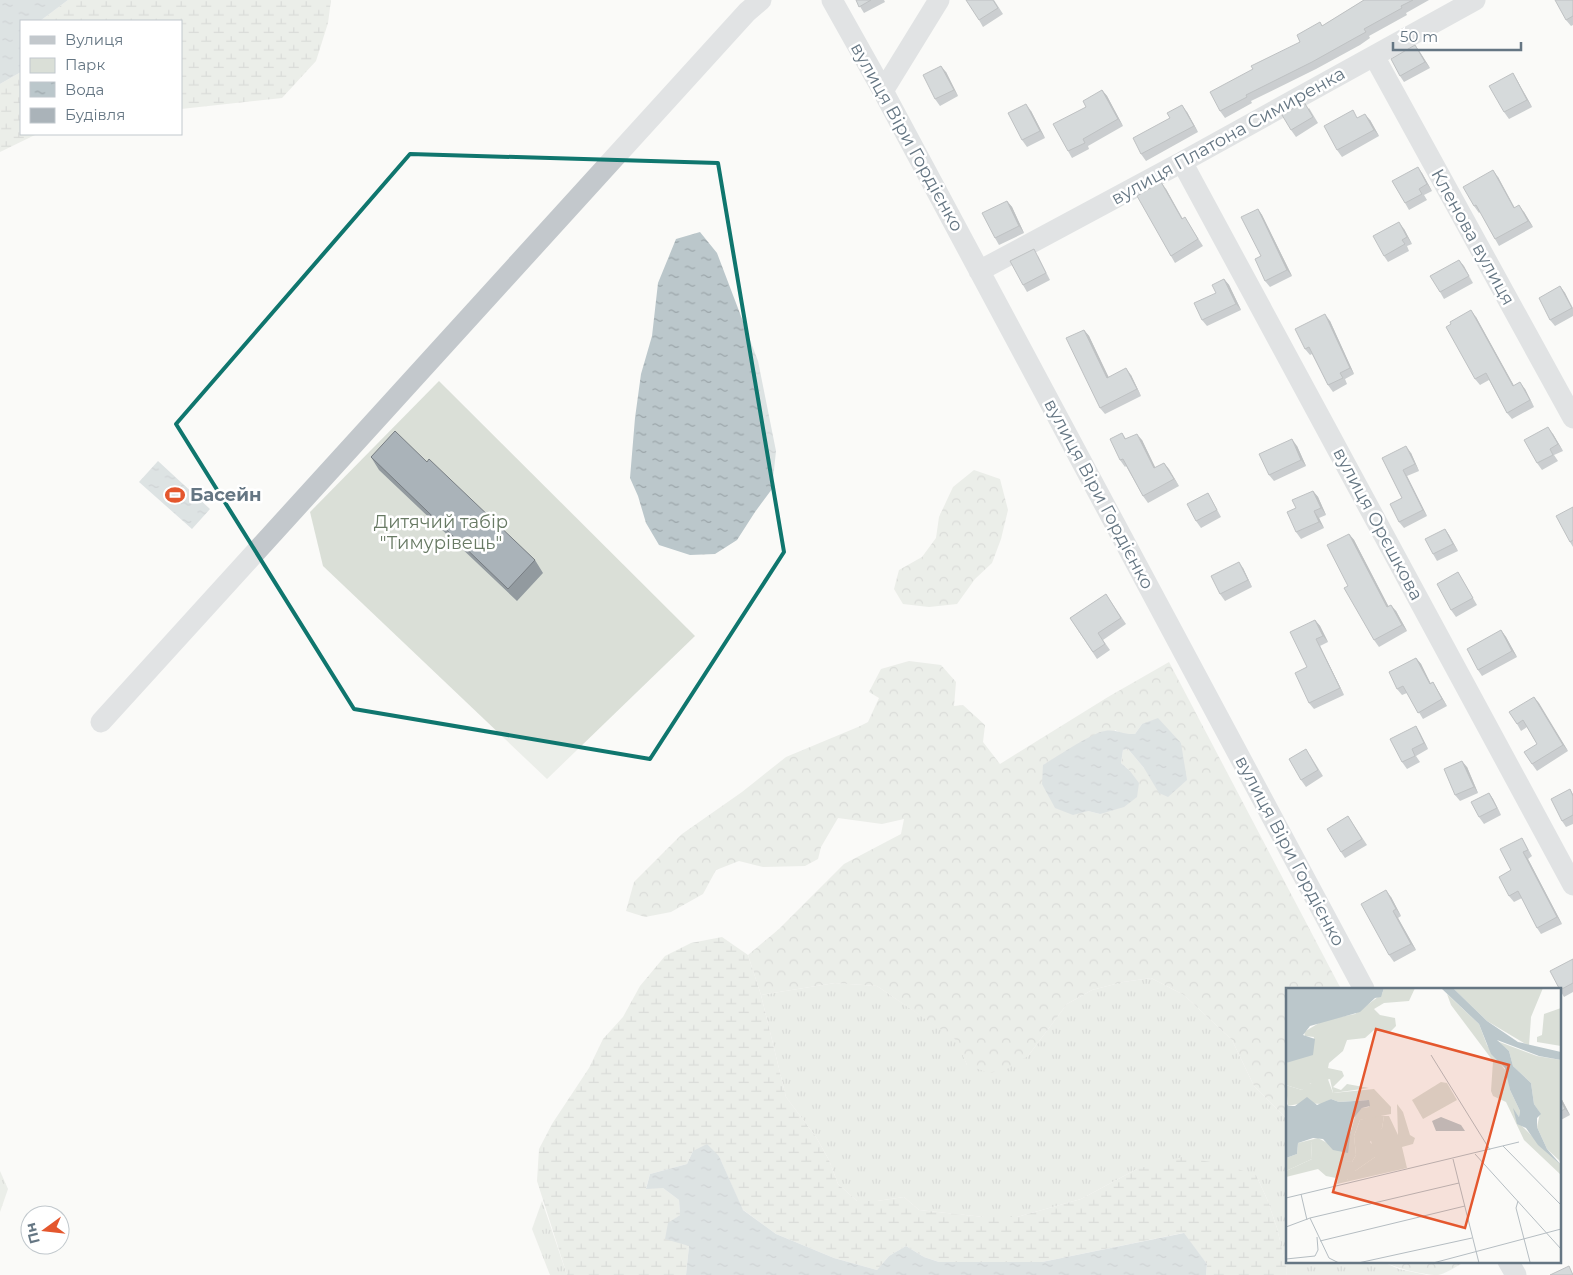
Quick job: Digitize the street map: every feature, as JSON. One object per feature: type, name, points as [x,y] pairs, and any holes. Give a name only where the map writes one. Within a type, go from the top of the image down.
[{"type":"street","points":[[101,722],[747,12],[761,0]]},
{"type":"street","name":"вулиця Віри Гордієнко","points":[[832,0],[883,91],[1363,988]]},
{"type":"street","points":[[883,91],[939,0]]},
{"type":"street","name":"вулиця Платона Симиренка","points":[[979,271],[1476,0]]},
{"type":"street","name":"Кленова вулиця","points":[[1374,56],[1573,418]]},
{"type":"street","name":"вулиця Орєшкова","points":[[1182,162],[1573,885]]},
{"type":"street","points":[[1509,1262],[1516,1275]]},
{"type":"highlighted area","points":[[410,154],[718,163],[784,552],[650,759],[354,709],[176,424]]},
{"type":"green space","points":[[68,0],[331,0],[328,23],[316,61],[282,98],[182,109],[182,20],[41,20]]},
{"type":"green space","points":[[20,73],[20,135],[35,135],[0,152],[0,84]]},
{"type":"green space","name":"Дитячий табір \"Тимурівець\"","points":[[439,381],[695,636],[547,779],[323,566],[310,512]]},
{"type":"green space","points":[[974,470],[1000,479],[1008,510],[1001,539],[992,563],[975,579],[957,604],[929,607],[903,604],[894,589],[899,570],[922,557],[936,538],[939,517],[953,487]]},
{"type":"green space","points":[[909,661],[941,665],[956,682],[954,706],[963,705],[985,725],[983,742],[1000,764],[1108,697],[1169,662],[1340,988],[1286,988],[1286,1118],[1254,1086],[1232,1040],[1184,995],[1151,978],[1123,982],[1092,990],[1067,1004],[1028,1056],[1007,1069],[989,1073],[967,1065],[956,1040],[877,986],[835,983],[761,995],[748,955],[779,929],[844,864],[901,834],[904,819],[882,824],[838,818],[821,847],[818,859],[805,866],[763,867],[739,861],[716,870],[703,894],[671,912],[645,917],[626,911],[634,882],[682,834],[742,792],[786,757],[868,722],[879,698],[869,692],[881,669]],"holes":[[[1142,724],[1144,768],[1128,749],[1123,750],[1121,763],[1130,771],[1100,814],[1088,811],[1115,730],[1125,735],[1135,734]]]},
{"type":"green space","points":[[722,937],[748,955],[761,995],[786,1097],[816,1137],[829,1160],[838,1184],[857,1201],[877,1201],[904,1197],[919,1210],[984,1217],[1017,1217],[1081,1199],[1137,1169],[1182,1157],[1222,1164],[1256,1175],[1277,1228],[1287,1271],[1286,1275],[1206,1275],[1207,1264],[1183,1233],[1042,1262],[939,1262],[924,1257],[906,1246],[889,1256],[877,1270],[834,1258],[776,1234],[742,1209],[719,1156],[693,1151],[687,1164],[650,1174],[646,1188],[663,1188],[679,1200],[680,1215],[668,1224],[689,1246],[686,1275],[567,1275],[537,1181],[539,1149],[552,1124],[589,1068],[603,1039],[623,1017],[640,986],[665,956],[691,943]]},
{"type":"green space","points":[[1151,978],[1184,995],[1232,1040],[1254,1086],[1286,1118],[1286,1262],[1383,1262],[1399,1269],[1427,1275],[1286,1275],[1287,1271],[1277,1228],[1256,1175],[1137,1169],[1081,1199],[1017,1217],[984,1217],[919,1210],[904,1197],[877,1201],[857,1201],[838,1184],[829,1160],[816,1137],[786,1097],[761,995],[835,983],[877,986],[957,1040],[967,1065],[1028,1056],[1067,1004],[1092,990],[1123,982]]},
{"type":"green space","points":[[0,1171],[8,1189],[0,1212]]},
{"type":"green space","points":[[542,1201],[567,1275],[550,1275],[532,1229]]},
{"type":"green space","points":[[1384,1262],[1465,1262],[1438,1275],[1409,1271]]},
{"type":"water","points":[[0,0],[68,0],[41,20],[20,20],[20,73],[0,84]]},
{"type":"water","points":[[700,232],[717,253],[758,361],[776,451],[772,489],[737,540],[715,554],[690,555],[659,545],[646,523],[638,496],[630,478],[641,374],[652,336],[658,283],[676,239]]},
{"type":"water","name":"Басейн","points":[[158,461],[210,509],[192,529],[139,482]]},
{"type":"water","points":[[1158,718],[1181,743],[1187,780],[1168,797],[1159,793],[1144,768],[1128,749],[1123,750],[1121,763],[1139,783],[1137,797],[1124,807],[1100,814],[1088,811],[1073,815],[1055,808],[1042,784],[1043,765],[1099,732],[1116,731],[1135,734],[1142,724]]},
{"type":"water","points":[[707,1144],[719,1156],[743,1210],[776,1234],[834,1258],[877,1270],[889,1256],[906,1246],[924,1257],[939,1262],[1042,1262],[1184,1233],[1207,1264],[1206,1275],[686,1275],[689,1246],[665,1239],[668,1223],[680,1215],[679,1200],[663,1188],[646,1189],[650,1174],[687,1164],[693,1151]]},
{"type":"building","points":[[856,0],[871,0],[859,7]]},
{"type":"building","points":[[966,0],[993,0],[998,8],[979,20]]},
{"type":"building","points":[[1364,0],[1413,0],[1364,29],[1366,32],[1246,95],[1247,97],[1220,111],[1210,92],[1253,69],[1251,66],[1300,42],[1297,35],[1320,22],[1322,26]]},
{"type":"building","points":[[1555,0],[1573,0],[1573,16],[1566,20]]},
{"type":"building","points":[[1415,45],[1425,62],[1400,76],[1391,59]]},
{"type":"building","points":[[941,66],[954,90],[935,99],[923,75]]},
{"type":"building","points":[[1513,73],[1527,100],[1504,112],[1489,86]]},
{"type":"building","points":[[1102,90],[1118,119],[1083,139],[1085,143],[1068,151],[1053,124],[1086,107],[1083,101]]},
{"type":"building","points":[[1304,102],[1313,117],[1291,130],[1282,115]]},
{"type":"building","points":[[1026,104],[1040,131],[1022,140],[1008,113]]},
{"type":"building","points":[[1182,105],[1194,126],[1141,154],[1133,138],[1170,118],[1167,113]]},
{"type":"building","points":[[1353,110],[1357,118],[1365,114],[1374,130],[1337,150],[1324,126]]},
{"type":"building","points":[[1418,167],[1427,184],[1419,189],[1422,194],[1405,203],[1392,181]]},
{"type":"building","points":[[1493,170],[1514,208],[1519,205],[1528,221],[1495,239],[1476,205],[1474,206],[1463,187]]},
{"type":"building","points":[[1161,182],[1182,219],[1185,217],[1198,239],[1171,256],[1137,196]]},
{"type":"building","points":[[1007,201],[1019,226],[995,238],[982,213]]},
{"type":"building","points":[[1258,209],[1287,270],[1265,281],[1255,259],[1261,256],[1241,217]]},
{"type":"building","points":[[1399,222],[1407,237],[1402,240],[1405,244],[1384,256],[1373,236]]},
{"type":"building","points":[[1034,249],[1046,273],[1023,285],[1010,261]]},
{"type":"building","points":[[1459,260],[1469,276],[1440,292],[1430,276]]},
{"type":"building","points":[[1224,279],[1236,304],[1202,320],[1194,303],[1216,293],[1212,285]]},
{"type":"building","points":[[1560,286],[1572,308],[1550,320],[1539,298]]},
{"type":"building","points":[[1471,310],[1513,386],[1520,382],[1530,400],[1507,413],[1486,373],[1475,379],[1446,327],[1451,324],[1450,322]]},
{"type":"building","points":[[1325,314],[1350,368],[1340,373],[1343,378],[1328,385],[1309,347],[1305,349],[1295,329]]},
{"type":"building","points":[[1084,330],[1107,378],[1126,368],[1137,389],[1100,408],[1066,338]]},
{"type":"building","points":[[1548,427],[1558,444],[1550,449],[1553,455],[1537,463],[1524,440]]},
{"type":"building","points":[[395,431],[427,462],[429,459],[535,560],[508,589],[371,457]]},
{"type":"building","points":[[1122,433],[1125,439],[1137,434],[1154,468],[1164,463],[1174,479],[1143,496],[1123,459],[1120,460],[1110,439]]},
{"type":"building","points":[[1292,439],[1301,460],[1269,475],[1259,454]]},
{"type":"building","points":[[1406,446],[1415,464],[1403,470],[1423,510],[1399,522],[1390,504],[1402,498],[1382,458]]},
{"type":"building","points":[[1313,491],[1321,508],[1314,511],[1319,522],[1296,532],[1287,512],[1296,508],[1292,500]]},
{"type":"building","points":[[1208,493],[1217,510],[1196,521],[1187,504]]},
{"type":"building","points":[[1573,507],[1573,540],[1570,542],[1556,516]]},
{"type":"building","points":[[1445,529],[1453,544],[1433,554],[1425,539]]},
{"type":"building","points":[[1349,534],[1387,607],[1391,605],[1402,625],[1374,640],[1344,588],[1348,586],[1327,545]]},
{"type":"building","points":[[1239,562],[1248,580],[1220,594],[1211,576]]},
{"type":"building","points":[[1458,572],[1473,598],[1451,610],[1437,584]]},
{"type":"building","points":[[1106,594],[1121,618],[1098,633],[1105,644],[1093,652],[1070,618]]},
{"type":"building","points":[[1315,620],[1323,636],[1316,639],[1340,688],[1309,703],[1295,673],[1307,667],[1290,632]]},
{"type":"building","points":[[1501,630],[1512,651],[1478,670],[1467,649]]},
{"type":"building","points":[[1416,658],[1430,684],[1433,682],[1442,699],[1418,713],[1403,686],[1397,689],[1389,672]]},
{"type":"building","points":[[1534,697],[1563,745],[1532,764],[1524,752],[1537,744],[1523,720],[1517,724],[1509,712]]},
{"type":"building","points":[[1416,726],[1424,743],[1412,749],[1415,756],[1402,762],[1390,739]]},
{"type":"building","points":[[1306,749],[1318,770],[1301,780],[1289,759]]},
{"type":"building","points":[[1462,761],[1474,787],[1455,795],[1444,769]]},
{"type":"building","points":[[1570,789],[1573,796],[1573,815],[1562,821],[1551,799]]},
{"type":"building","points":[[1489,793],[1497,808],[1479,817],[1471,802]]},
{"type":"building","points":[[1348,816],[1362,839],[1341,852],[1327,829]]},
{"type":"building","points":[[1522,838],[1528,850],[1523,852],[1557,917],[1537,928],[1518,891],[1509,896],[1499,877],[1511,870],[1500,849]]},
{"type":"building","points":[[1386,890],[1396,909],[1393,911],[1411,944],[1389,955],[1361,904]]},
{"type":"building","points":[[1573,959],[1573,983],[1560,990],[1550,971]]},
{"type":"building","points":[[1560,1099],[1565,1109],[1560,1112]]},
{"type":"building","points":[[1569,1266],[1573,1275],[1550,1275]]},
{"type":"place","name":"Басейн","points":[[175,495]]}]
